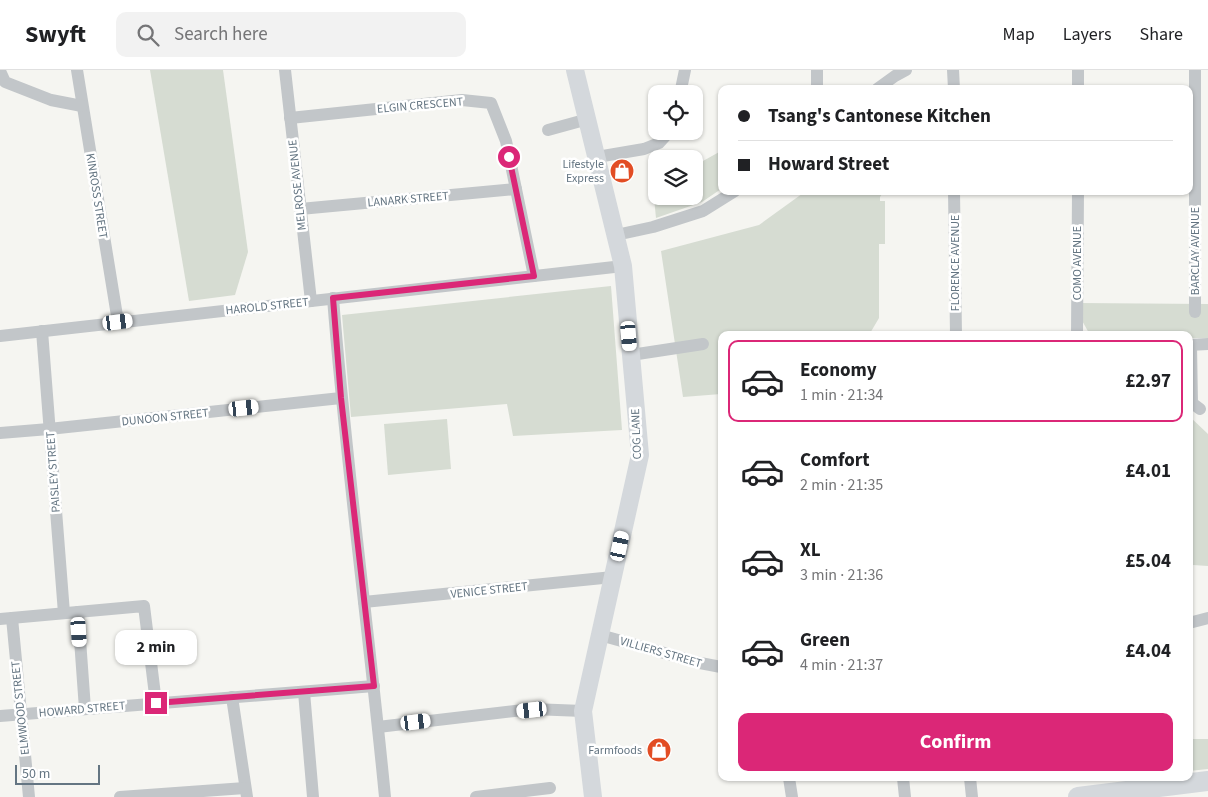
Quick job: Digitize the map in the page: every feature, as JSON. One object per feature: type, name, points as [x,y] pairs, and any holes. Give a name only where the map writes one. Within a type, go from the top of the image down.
[{"type":"main road","points":[[1078,797],[1208,781]]},
{"type":"street","name":"KINROSS STREET","points":[[77,70],[118,322]]},
{"type":"street","name":"MELROSE AVENUE","points":[[285,70],[311,301]]},
{"type":"street","name":"COG LANE","points":[[575,70],[623,266],[640,455],[582,711],[593,797]]},
{"type":"street","points":[[682,85],[685,70]]},
{"type":"street","points":[[817,70],[817,85]]},
{"type":"street","points":[[883,85],[906,70]]},
{"type":"street","points":[[954,70],[954,85]]},
{"type":"street","points":[[1078,70],[1078,85]]},
{"type":"street","name":"BARCLAY AVENUE","points":[[1195,70],[1195,312]]},
{"type":"street","points":[[0,71],[6,82],[51,100],[82,106]]},
{"type":"street","name":"ELGIN CRESCENT","points":[[290,118],[462,100],[491,103],[506,141],[534,276]]},
{"type":"street","points":[[548,130],[588,119]]},
{"type":"street","points":[[597,158],[644,149],[662,140]]},
{"type":"street","name":"LANARK STREET","points":[[300,209],[516,189]]},
{"type":"street","points":[[616,235],[653,227],[703,211],[729,195]]},
{"type":"street","name":"FLORENCE AVENUE","points":[[954,195],[956,331]]},
{"type":"street","name":"COMO AVENUE","points":[[1077,331],[1078,195]]},
{"type":"street","name":"HAROLD STREET","points":[[0,336],[623,266]]},
{"type":"street","points":[[333,298],[341,398],[374,686],[384,797]]},
{"type":"street","name":"PAISLEY STREET","points":[[42,331],[64,613]]},
{"type":"street","points":[[631,355],[703,344]]},
{"type":"street","points":[[1193,345],[1208,344]]},
{"type":"street","name":"DUNOON STREET","points":[[0,433],[341,398]]},
{"type":"street","points":[[1193,403],[1200,409]]},
{"type":"street","name":"VENICE STREET","points":[[364,602],[613,577]]},
{"type":"street","points":[[6,619],[144,606],[156,703]]},
{"type":"street","points":[[78,612],[85,709]]},
{"type":"street","points":[[1193,623],[1208,618]]},
{"type":"street","name":"ELMWOOD STREET","points":[[6,619],[20,714],[29,797]]},
{"type":"street","name":"VILLIERS STREET","points":[[600,635],[718,666]]},
{"type":"street","name":"HOWARD STREET","points":[[0,716],[374,686]]},
{"type":"street","points":[[304,692],[313,797]]},
{"type":"street","points":[[120,797],[246,792],[232,697]]},
{"type":"street","points":[[378,727],[532,710],[582,711]]},
{"type":"street","points":[[789,781],[792,797]]},
{"type":"street","points":[[903,781],[905,797]]},
{"type":"street","points":[[970,781],[972,797]]},
{"type":"street","points":[[476,797],[550,788]]},
{"type":"shaded area","points":[[150,70],[223,70],[248,252],[235,295],[189,301]]},
{"type":"shaded area","points":[[718,153],[718,191],[703,201],[703,161]]},
{"type":"shaded area","points":[[800,195],[881,195],[880,201],[885,201],[885,244],[879,244],[879,318],[871,331],[718,331],[718,394],[683,397],[661,251],[759,225]]},
{"type":"shaded area","points":[[655,205],[693,205],[656,218]]},
{"type":"shaded area","points":[[611,286],[622,430],[513,436],[507,404],[351,417],[342,315]]},
{"type":"shaded area","points":[[1079,303],[1208,304],[1208,338],[1193,338],[1193,331],[1088,331],[1079,315]]},
{"type":"shaded area","points":[[447,419],[451,469],[388,475],[384,424]]},
{"type":"shaded area","points":[[1193,420],[1208,434],[1208,566],[1193,565]]},
{"type":"shaded area","points":[[1193,739],[1208,739],[1208,769],[1193,771]]},
{"type":"place","name":"Lifestyle Express","points":[[622,171]]},
{"type":"place","name":"Farmfoods","points":[[659,750]]},
{"type":"route","points":[[156,703],[374,686],[341,398],[333,298],[534,276],[509,157]]}]
